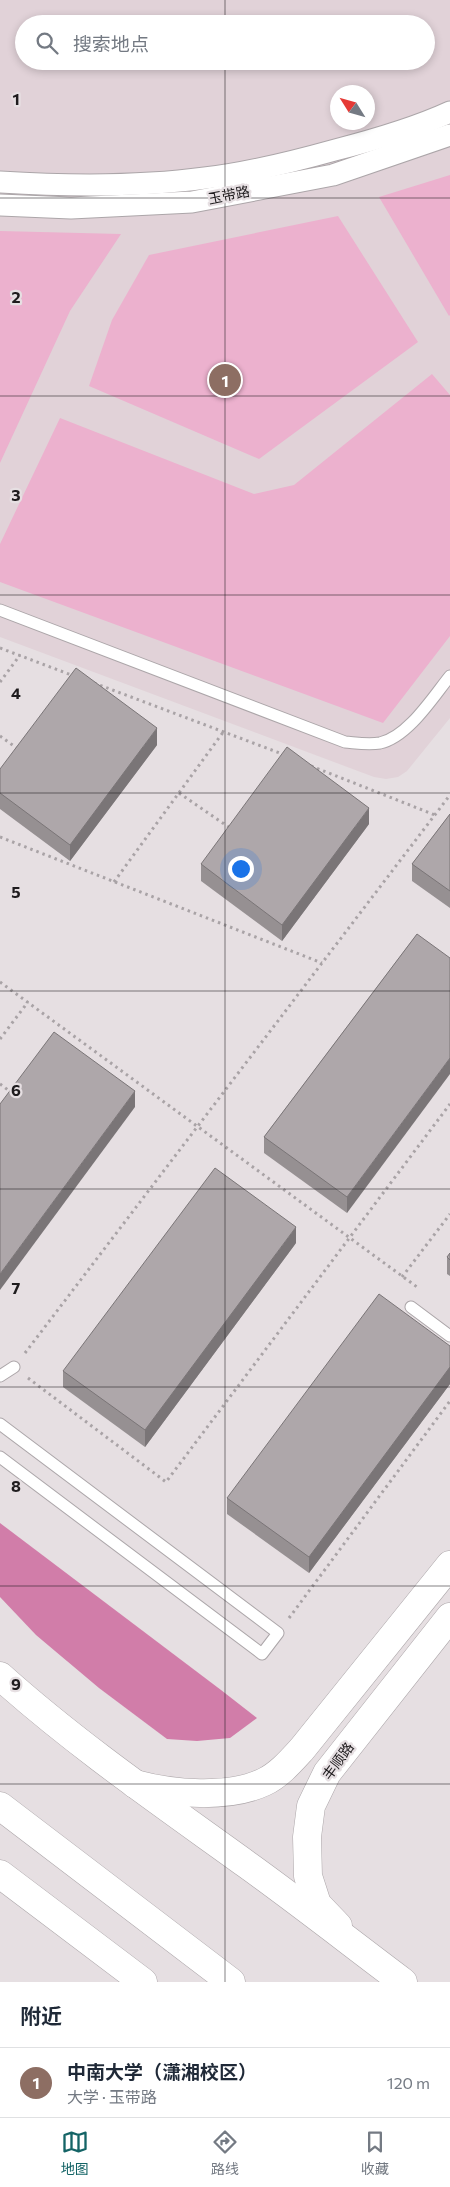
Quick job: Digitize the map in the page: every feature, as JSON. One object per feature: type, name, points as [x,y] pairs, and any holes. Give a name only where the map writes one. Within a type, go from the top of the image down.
[{"type":"main road","points":[[135,1784],[158,1790],[209,1793],[238,1790],[265,1782],[286,1767],[302,1749],[450,1565]]},
{"type":"main road","name":"丰顺路","points":[[358,1948],[317,1904],[308,1876],[308,1837],[311,1806],[327,1773],[450,1617]]},
{"type":"main road","points":[[0,1676],[40,1712],[403,1982]]},
{"type":"main road","points":[[0,1806],[231,1982]]},
{"type":"main road","points":[[0,1874],[143,1982]]},
{"type":"street","points":[[0,182],[59,185],[205,178],[294,161],[360,144],[427,123],[450,112]]},
{"type":"street","name":"玉带路","points":[[0,205],[71,208],[192,202],[333,175],[450,134]]},
{"type":"lane","points":[[0,610],[344,742],[364,744],[382,742],[395,736],[413,722],[450,676]]},
{"type":"lane","points":[[411,1308],[450,1336]]},
{"type":"lane","points":[[0,1376],[14,1367]]},
{"type":"lane","points":[[0,1424],[278,1633],[262,1654],[0,1457]]},
{"type":"path","points":[[0,648],[76,676]]},
{"type":"path","points":[[0,682],[20,656]]},
{"type":"path","points":[[85,680],[288,757]]},
{"type":"path","points":[[114,882],[224,732]]},
{"type":"path","points":[[0,736],[24,754]]},
{"type":"path","points":[[306,764],[435,815]]},
{"type":"path","points":[[179,792],[236,833]]},
{"type":"path","points":[[450,796],[14,1367],[166,1482],[450,1104]]},
{"type":"path","points":[[0,838],[322,963]]},
{"type":"path","points":[[0,982],[418,1288]]},
{"type":"path","points":[[0,1039],[28,1002]]},
{"type":"path","points":[[0,1084],[18,1097]]},
{"type":"path","points":[[402,1276],[450,1214]]},
{"type":"path","points":[[278,1633],[450,1402]]},
{"type":"shaded area","points":[[0,0],[450,0],[450,718],[407,771],[398,777],[386,779],[374,777],[0,637]]},
{"type":"shaded area","points":[[450,175],[450,315],[449,316],[379,197]]},
{"type":"shaded area","points":[[338,216],[418,342],[259,459],[89,386],[112,320],[149,255]]},
{"type":"shaded area","points":[[0,231],[121,234],[70,311],[0,463]]},
{"type":"shaded area","points":[[432,374],[450,395],[450,636],[383,723],[0,582],[0,544],[60,418],[254,494],[294,485]]},
{"type":"shaded area","points":[[0,1523],[257,1718],[230,1738],[197,1741],[167,1739],[99,1688],[36,1635],[0,1597]]},
{"type":"building","points":[[76,668],[157,728],[70,845],[0,793],[0,769]]},
{"type":"building","points":[[287,747],[369,808],[282,925],[201,864]]},
{"type":"building","points":[[450,814],[450,891],[412,864]]},
{"type":"building","points":[[417,934],[450,958],[450,1058],[347,1197],[264,1137]]},
{"type":"building","points":[[54,1032],[135,1091],[0,1274],[0,1104]]},
{"type":"building","points":[[215,1168],[296,1227],[145,1430],[63,1371]]},
{"type":"building","points":[[379,1294],[450,1346],[450,1367],[309,1557],[227,1498]]},
{"type":"place","name":"中南大学（潇湘校区）","points":[[225,380]]}]
